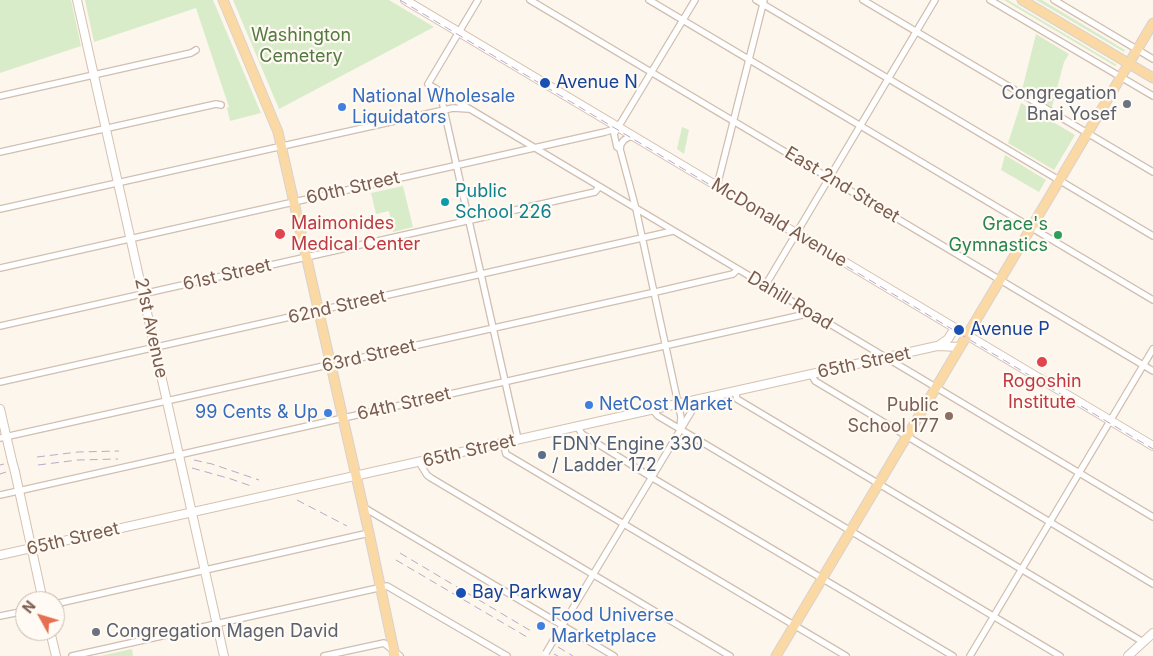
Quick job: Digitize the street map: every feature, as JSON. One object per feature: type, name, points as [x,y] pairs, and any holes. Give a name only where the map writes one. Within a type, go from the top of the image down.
[{"type":"main road","name":"21st Avenue","points":[[78,0],[224,656]]},
{"type":"main road","points":[[223,0],[277,129],[369,533],[379,587],[396,654]]},
{"type":"main road","name":"McDonald Avenue","points":[[404,0],[1153,446]]},
{"type":"main road","points":[[1022,0],[1153,78]]},
{"type":"main road","points":[[776,656],[1153,23]]},
{"type":"main road","points":[[937,346],[948,339],[955,328]]},
{"type":"main road","name":"65th Street","points":[[0,555],[937,346],[960,348]]},
{"type":"main road","points":[[0,409],[3,437],[15,472],[41,591]]},
{"type":"main road","points":[[1128,656],[1153,633]]},
{"type":"main road","points":[[52,641],[56,656]]},
{"type":"street","points":[[459,32],[478,0]]},
{"type":"street","name":"East 2nd Street","points":[[530,0],[1153,370]]},
{"type":"street","points":[[649,0],[1153,300]]},
{"type":"street","points":[[680,429],[681,417],[636,209],[614,134],[695,0]]},
{"type":"street","points":[[756,0],[763,2],[888,79],[1153,236]]},
{"type":"street","points":[[863,0],[1153,172]]},
{"type":"street","points":[[765,286],[936,0]]},
{"type":"street","points":[[990,0],[1153,96]]},
{"type":"street","points":[[1054,0],[1153,59]]},
{"type":"street","points":[[717,186],[763,2]]},
{"type":"street","name":"Dahill Road","points":[[459,32],[428,84],[1153,517]]},
{"type":"street","points":[[0,96],[191,53],[196,50]]},
{"type":"street","points":[[440,92],[518,439]]},
{"type":"street","points":[[0,152],[216,104],[221,105]]},
{"type":"street","points":[[0,209],[459,107],[470,110]]},
{"type":"street","name":"60th Street","points":[[0,268],[618,128]]},
{"type":"street","points":[[620,150],[624,140],[634,137]]},
{"type":"street","name":"61st Street","points":[[0,326],[596,192],[599,187]]},
{"type":"street","name":"62nd Street","points":[[0,382],[673,231]]},
{"type":"street","name":"63rd Street","points":[[3,437],[654,292],[733,274],[737,270]]},
{"type":"street","name":"64th Street","points":[[0,495],[802,315],[806,311]]},
{"type":"street","points":[[970,656],[1153,349]]},
{"type":"street","points":[[811,374],[814,381],[1153,584]]},
{"type":"street","points":[[735,391],[737,398],[1143,642]]},
{"type":"street","points":[[545,654],[699,399]]},
{"type":"street","points":[[652,409],[658,416],[1060,656]]},
{"type":"street","points":[[577,426],[582,434],[651,477],[953,656]]},
{"type":"street","points":[[503,443],[506,454],[846,656]]},
{"type":"street","points":[[419,462],[431,478],[730,656]]},
{"type":"street","points":[[363,507],[614,656]]},
{"type":"street","points":[[65,602],[369,533]]},
{"type":"street","points":[[72,656],[379,587],[391,587],[507,656]]},
{"type":"street","points":[[0,616],[15,612]]},
{"type":"street","points":[[324,656],[384,643],[396,654]]},
{"type":"green space","points":[[0,0],[71,0],[81,46],[0,73]]},
{"type":"green space","name":"Washington Cemetery","points":[[85,0],[213,0],[261,113],[230,121],[227,108],[229,107],[196,8],[94,42]]},
{"type":"green space","name":"Washington Cemetery","points":[[233,0],[389,0],[434,27],[279,109]]},
{"type":"green space","points":[[1004,0],[1008,0],[1117,65],[1115,66]]},
{"type":"green space","points":[[1036,0],[1042,0],[1125,50],[1124,52]]},
{"type":"green space","points":[[1036,34],[1069,54],[1064,62],[1052,107],[1022,90]]},
{"type":"green space","points":[[1021,103],[1075,135],[1054,170],[1008,143]]},
{"type":"green space","points":[[682,127],[689,130],[684,154],[677,149]]},
{"type":"green space","points":[[1005,155],[1046,180],[1039,192],[1001,170]]},
{"type":"green space","points":[[403,186],[413,227],[393,232],[389,211],[376,214],[371,193]]},
{"type":"green space","points":[[132,649],[133,656],[100,656]]},
{"type":"railway","points":[[400,0],[1153,449]]},
{"type":"railway","points":[[37,457],[78,452],[119,451]]},
{"type":"railway","points":[[38,465],[78,460],[118,459]]},
{"type":"railway","points":[[194,460],[259,480]]},
{"type":"railway","points":[[0,465],[4,464]]},
{"type":"railway","points":[[192,468],[254,487]]},
{"type":"railway","points":[[0,474],[6,472]]},
{"type":"railway","points":[[297,500],[347,526]]},
{"type":"railway","points":[[400,553],[531,631]]},
{"type":"railway","points":[[396,560],[527,637]]},
{"type":"railway","points":[[558,647],[573,656]]},
{"type":"railway","points":[[554,654],[558,656]]},
{"type":"place","name":"Avenue N","points":[[545,83]]},
{"type":"place","name":"Congregation Bnai Yosef","points":[[1127,104]]},
{"type":"place","name":"National Wholesale Liquidators","points":[[342,107]]},
{"type":"place","name":"Public School 226","points":[[445,202]]},
{"type":"place","name":"Maimonides Medical Center","points":[[280,234]]},
{"type":"place","name":"Grace's Gymnastics","points":[[1058,235]]},
{"type":"place","name":"Avenue P","points":[[959,330]]},
{"type":"place","name":"Rogoshin Institute","points":[[1042,362]]},
{"type":"place","name":"NetCost Market","points":[[589,405]]},
{"type":"place","name":"99 Cents & Up","points":[[328,413]]},
{"type":"place","name":"Public School 177","points":[[949,416]]},
{"type":"place","name":"FDNY Engine 330 / Ladder 172","points":[[542,455]]},
{"type":"place","name":"Bay Parkway","points":[[461,593]]},
{"type":"place","name":"Food Universe Marketplace","points":[[541,626]]},
{"type":"place","name":"Congregation Magen David","points":[[96,632]]}]
